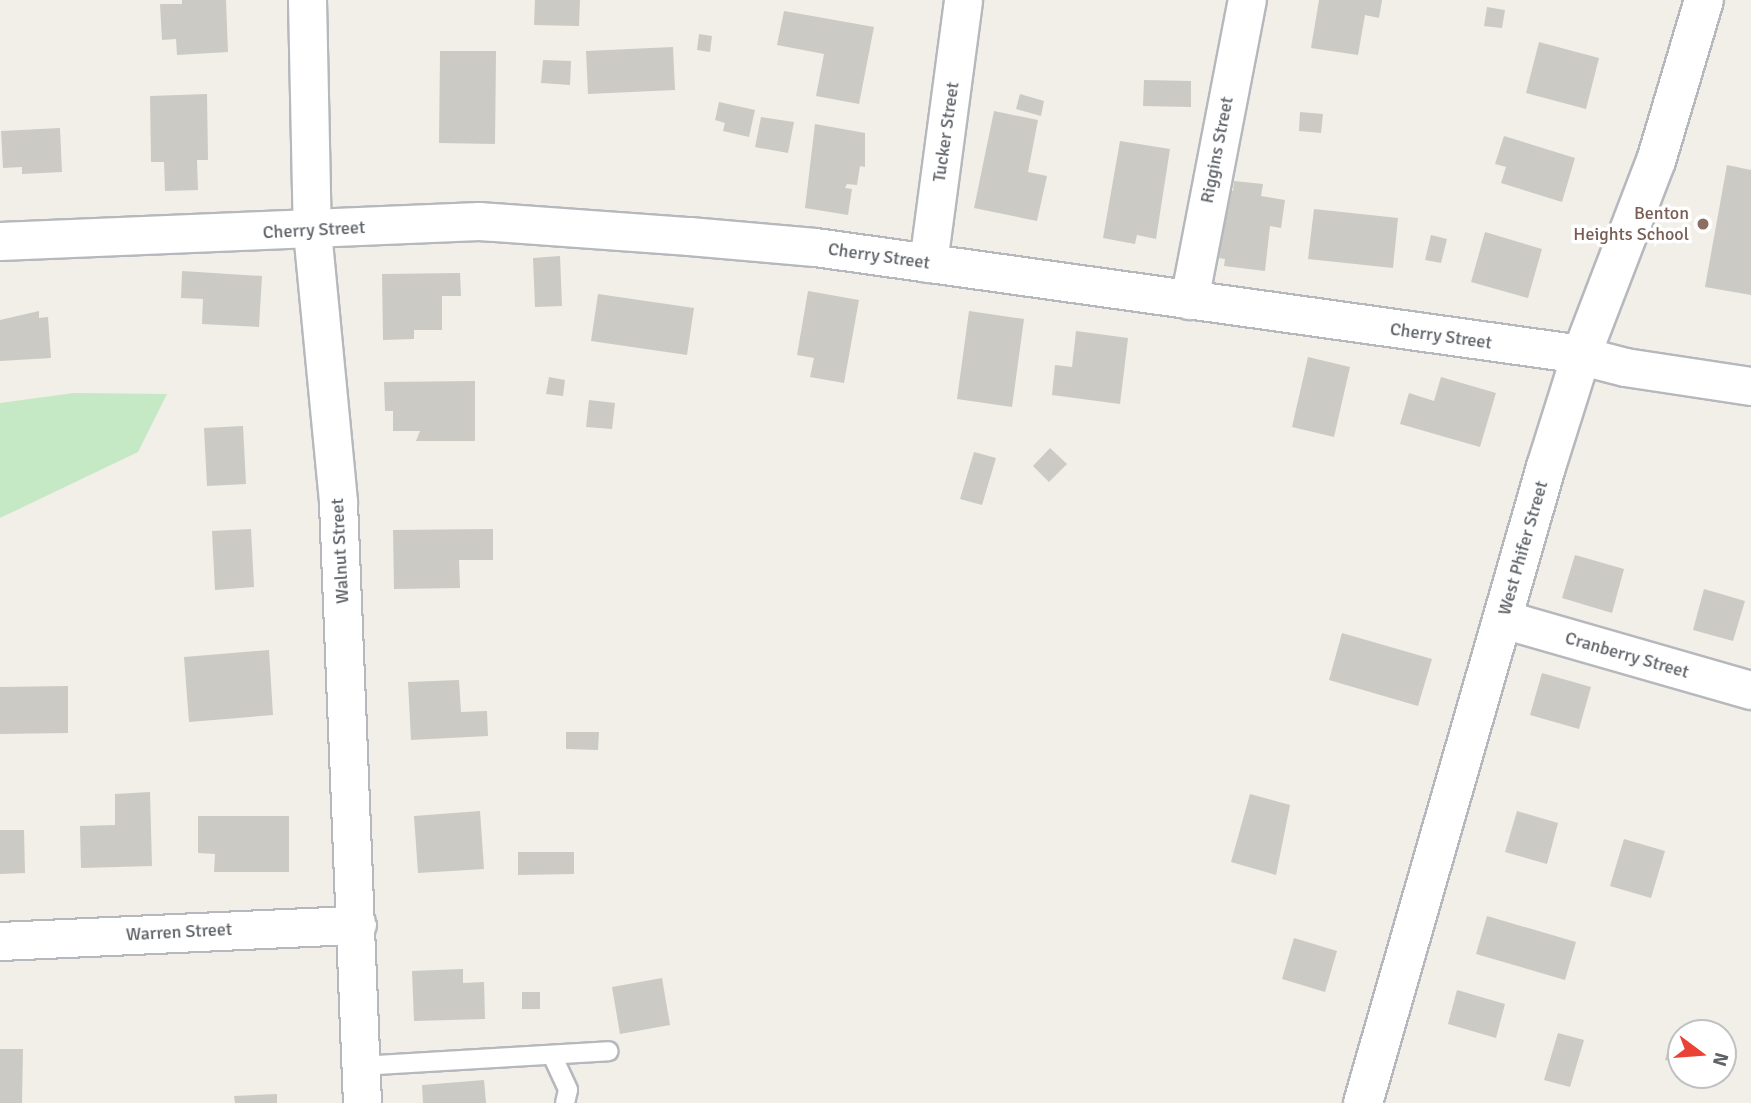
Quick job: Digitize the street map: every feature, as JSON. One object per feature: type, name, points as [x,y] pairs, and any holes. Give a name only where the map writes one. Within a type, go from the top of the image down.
[{"type":"street","name":"Walnut Street","points":[[307,0],[312,231],[338,503],[357,925],[362,1103]]},
{"type":"street","name":"Tucker Street","points":[[928,263],[963,0]]},
{"type":"street","name":"Riggins Street","points":[[1189,300],[1247,0]]},
{"type":"street","name":"West Phifer Street","points":[[1363,1103],[1581,356],[1656,161],[1704,0]]},
{"type":"street","name":"Cherry Street","points":[[0,242],[312,231],[479,221],[802,246],[1581,356],[1751,386]]},
{"type":"street","name":"Cranberry Street","points":[[1503,619],[1751,690]]},
{"type":"street","name":"Warren Street","points":[[0,941],[357,925]]},
{"type":"lane","points":[[360,1066],[609,1051]]},
{"type":"lane","points":[[552,1055],[568,1090],[565,1103]]},
{"type":"green space","points":[[74,393],[167,394],[138,452],[0,518],[0,403]]},
{"type":"building","points":[[182,0],[226,0],[228,52],[177,55],[176,39],[162,40],[160,4],[182,4]]},
{"type":"building","points":[[535,0],[580,0],[579,26],[534,25]]},
{"type":"building","points":[[1319,0],[1382,0],[1379,18],[1365,15],[1358,55],[1311,48]]},
{"type":"building","points":[[1487,7],[1505,10],[1502,28],[1484,26]]},
{"type":"building","points":[[784,11],[874,27],[859,104],[816,96],[824,54],[777,45]]},
{"type":"building","points":[[699,34],[712,36],[710,52],[697,50]]},
{"type":"building","points":[[1539,42],[1599,58],[1586,109],[1526,93]]},
{"type":"building","points":[[673,47],[675,90],[588,94],[586,51]]},
{"type":"building","points":[[440,51],[496,51],[495,144],[439,143]]},
{"type":"building","points":[[543,60],[571,61],[570,85],[541,83]]},
{"type":"building","points":[[1144,80],[1191,81],[1191,107],[1143,106]]},
{"type":"building","points":[[207,94],[208,160],[197,160],[198,190],[165,191],[164,162],[151,162],[150,96]]},
{"type":"building","points":[[1020,94],[1044,101],[1041,116],[1016,109]]},
{"type":"building","points":[[719,102],[755,110],[749,137],[723,131],[725,123],[715,120]]},
{"type":"building","points":[[994,111],[1038,120],[1028,172],[1047,176],[1037,221],[974,208]]},
{"type":"building","points":[[1300,112],[1323,114],[1321,133],[1299,131]]},
{"type":"building","points":[[761,117],[794,122],[788,153],[755,147]]},
{"type":"building","points":[[815,124],[865,133],[865,167],[860,166],[857,185],[847,184],[845,188],[852,189],[848,215],[805,208]]},
{"type":"building","points":[[60,128],[62,172],[22,174],[22,167],[3,168],[1,131]]},
{"type":"building","points":[[1504,136],[1575,158],[1562,202],[1501,183],[1506,167],[1495,164]]},
{"type":"building","points":[[1120,141],[1170,149],[1156,239],[1137,235],[1135,244],[1103,238]]},
{"type":"building","points":[[1727,165],[1751,170],[1751,295],[1705,287]]},
{"type":"building","points":[[1234,181],[1263,184],[1261,196],[1285,200],[1281,228],[1270,226],[1265,271],[1224,266],[1225,259],[1219,258],[1227,190],[1233,191]]},
{"type":"building","points":[[1314,209],[1398,218],[1393,268],[1308,259]]},
{"type":"building","points":[[1485,232],[1542,249],[1528,298],[1471,282]]},
{"type":"building","points":[[1431,235],[1447,239],[1441,263],[1425,260]]},
{"type":"building","points":[[560,256],[562,306],[535,307],[533,258]]},
{"type":"building","points":[[182,271],[262,276],[259,327],[202,324],[203,299],[181,298]]},
{"type":"building","points":[[460,273],[461,296],[442,296],[442,330],[414,330],[414,339],[383,340],[382,274]]},
{"type":"building","points":[[808,291],[859,300],[844,383],[810,377],[814,358],[797,355]]},
{"type":"building","points":[[598,294],[694,308],[687,355],[591,341]]},
{"type":"building","points":[[39,311],[39,318],[48,317],[51,358],[0,361],[0,320]]},
{"type":"building","points":[[969,311],[1024,319],[1012,407],[957,399]]},
{"type":"building","points":[[1076,331],[1128,338],[1120,404],[1052,395],[1055,365],[1072,367]]},
{"type":"building","points":[[1308,357],[1350,367],[1334,437],[1292,427]]},
{"type":"building","points":[[549,377],[565,380],[563,396],[546,394]]},
{"type":"building","points":[[1441,377],[1496,393],[1480,447],[1400,424],[1409,393],[1434,401]]},
{"type":"building","points":[[475,381],[475,441],[416,441],[420,431],[393,431],[393,411],[385,411],[384,382]]},
{"type":"building","points":[[589,400],[615,403],[612,429],[586,427]]},
{"type":"building","points":[[243,426],[246,484],[207,486],[204,428]]},
{"type":"building","points":[[1050,448],[1067,464],[1049,482],[1033,466]]},
{"type":"building","points":[[974,452],[996,458],[982,505],[960,499]]},
{"type":"building","points":[[251,529],[254,587],[215,590],[212,531]]},
{"type":"building","points":[[493,529],[493,560],[459,560],[460,588],[394,589],[393,530]]},
{"type":"building","points":[[1575,555],[1624,569],[1612,613],[1562,598]]},
{"type":"building","points":[[1704,589],[1745,601],[1733,641],[1693,630]]},
{"type":"building","points":[[1342,633],[1432,659],[1418,706],[1329,680]]},
{"type":"building","points":[[269,650],[273,715],[189,722],[184,657]]},
{"type":"building","points":[[1542,673],[1591,687],[1579,729],[1530,715]]},
{"type":"building","points":[[459,680],[461,712],[487,711],[488,736],[411,740],[408,682]]},
{"type":"building","points":[[68,686],[68,733],[0,734],[0,687]]},
{"type":"building","points":[[566,732],[599,732],[598,750],[566,749]]},
{"type":"building","points":[[150,792],[152,866],[81,868],[80,826],[115,825],[115,794]]},
{"type":"building","points":[[1250,794],[1290,805],[1276,875],[1231,862]]},
{"type":"building","points":[[480,811],[484,869],[418,873],[414,816]]},
{"type":"building","points":[[1517,811],[1558,823],[1547,864],[1505,852]]},
{"type":"building","points":[[198,816],[289,816],[289,872],[214,872],[215,854],[198,853]]},
{"type":"building","points":[[0,830],[24,830],[25,873],[0,874]]},
{"type":"building","points":[[1624,839],[1665,851],[1651,898],[1610,886]]},
{"type":"building","points":[[518,852],[574,852],[574,874],[518,875]]},
{"type":"building","points":[[1487,916],[1576,942],[1565,980],[1476,954]]},
{"type":"building","points":[[1294,938],[1337,951],[1325,992],[1282,979]]},
{"type":"building","points":[[463,969],[463,983],[484,982],[485,1019],[414,1021],[412,971]]},
{"type":"building","points":[[662,978],[670,1025],[620,1034],[612,987]]},
{"type":"building","points":[[1457,990],[1505,1004],[1496,1038],[1448,1024]]},
{"type":"building","points":[[522,992],[540,992],[540,1009],[522,1009]]},
{"type":"building","points":[[1558,1033],[1584,1040],[1570,1087],[1544,1080]]},
{"type":"building","points":[[0,1049],[23,1049],[22,1103],[0,1103]]},
{"type":"building","points":[[484,1080],[486,1103],[423,1103],[422,1085]]},
{"type":"building","points":[[277,1094],[277,1103],[235,1103],[234,1096]]},
{"type":"place","name":"Benton Heights School","points":[[1703,224]]}]
